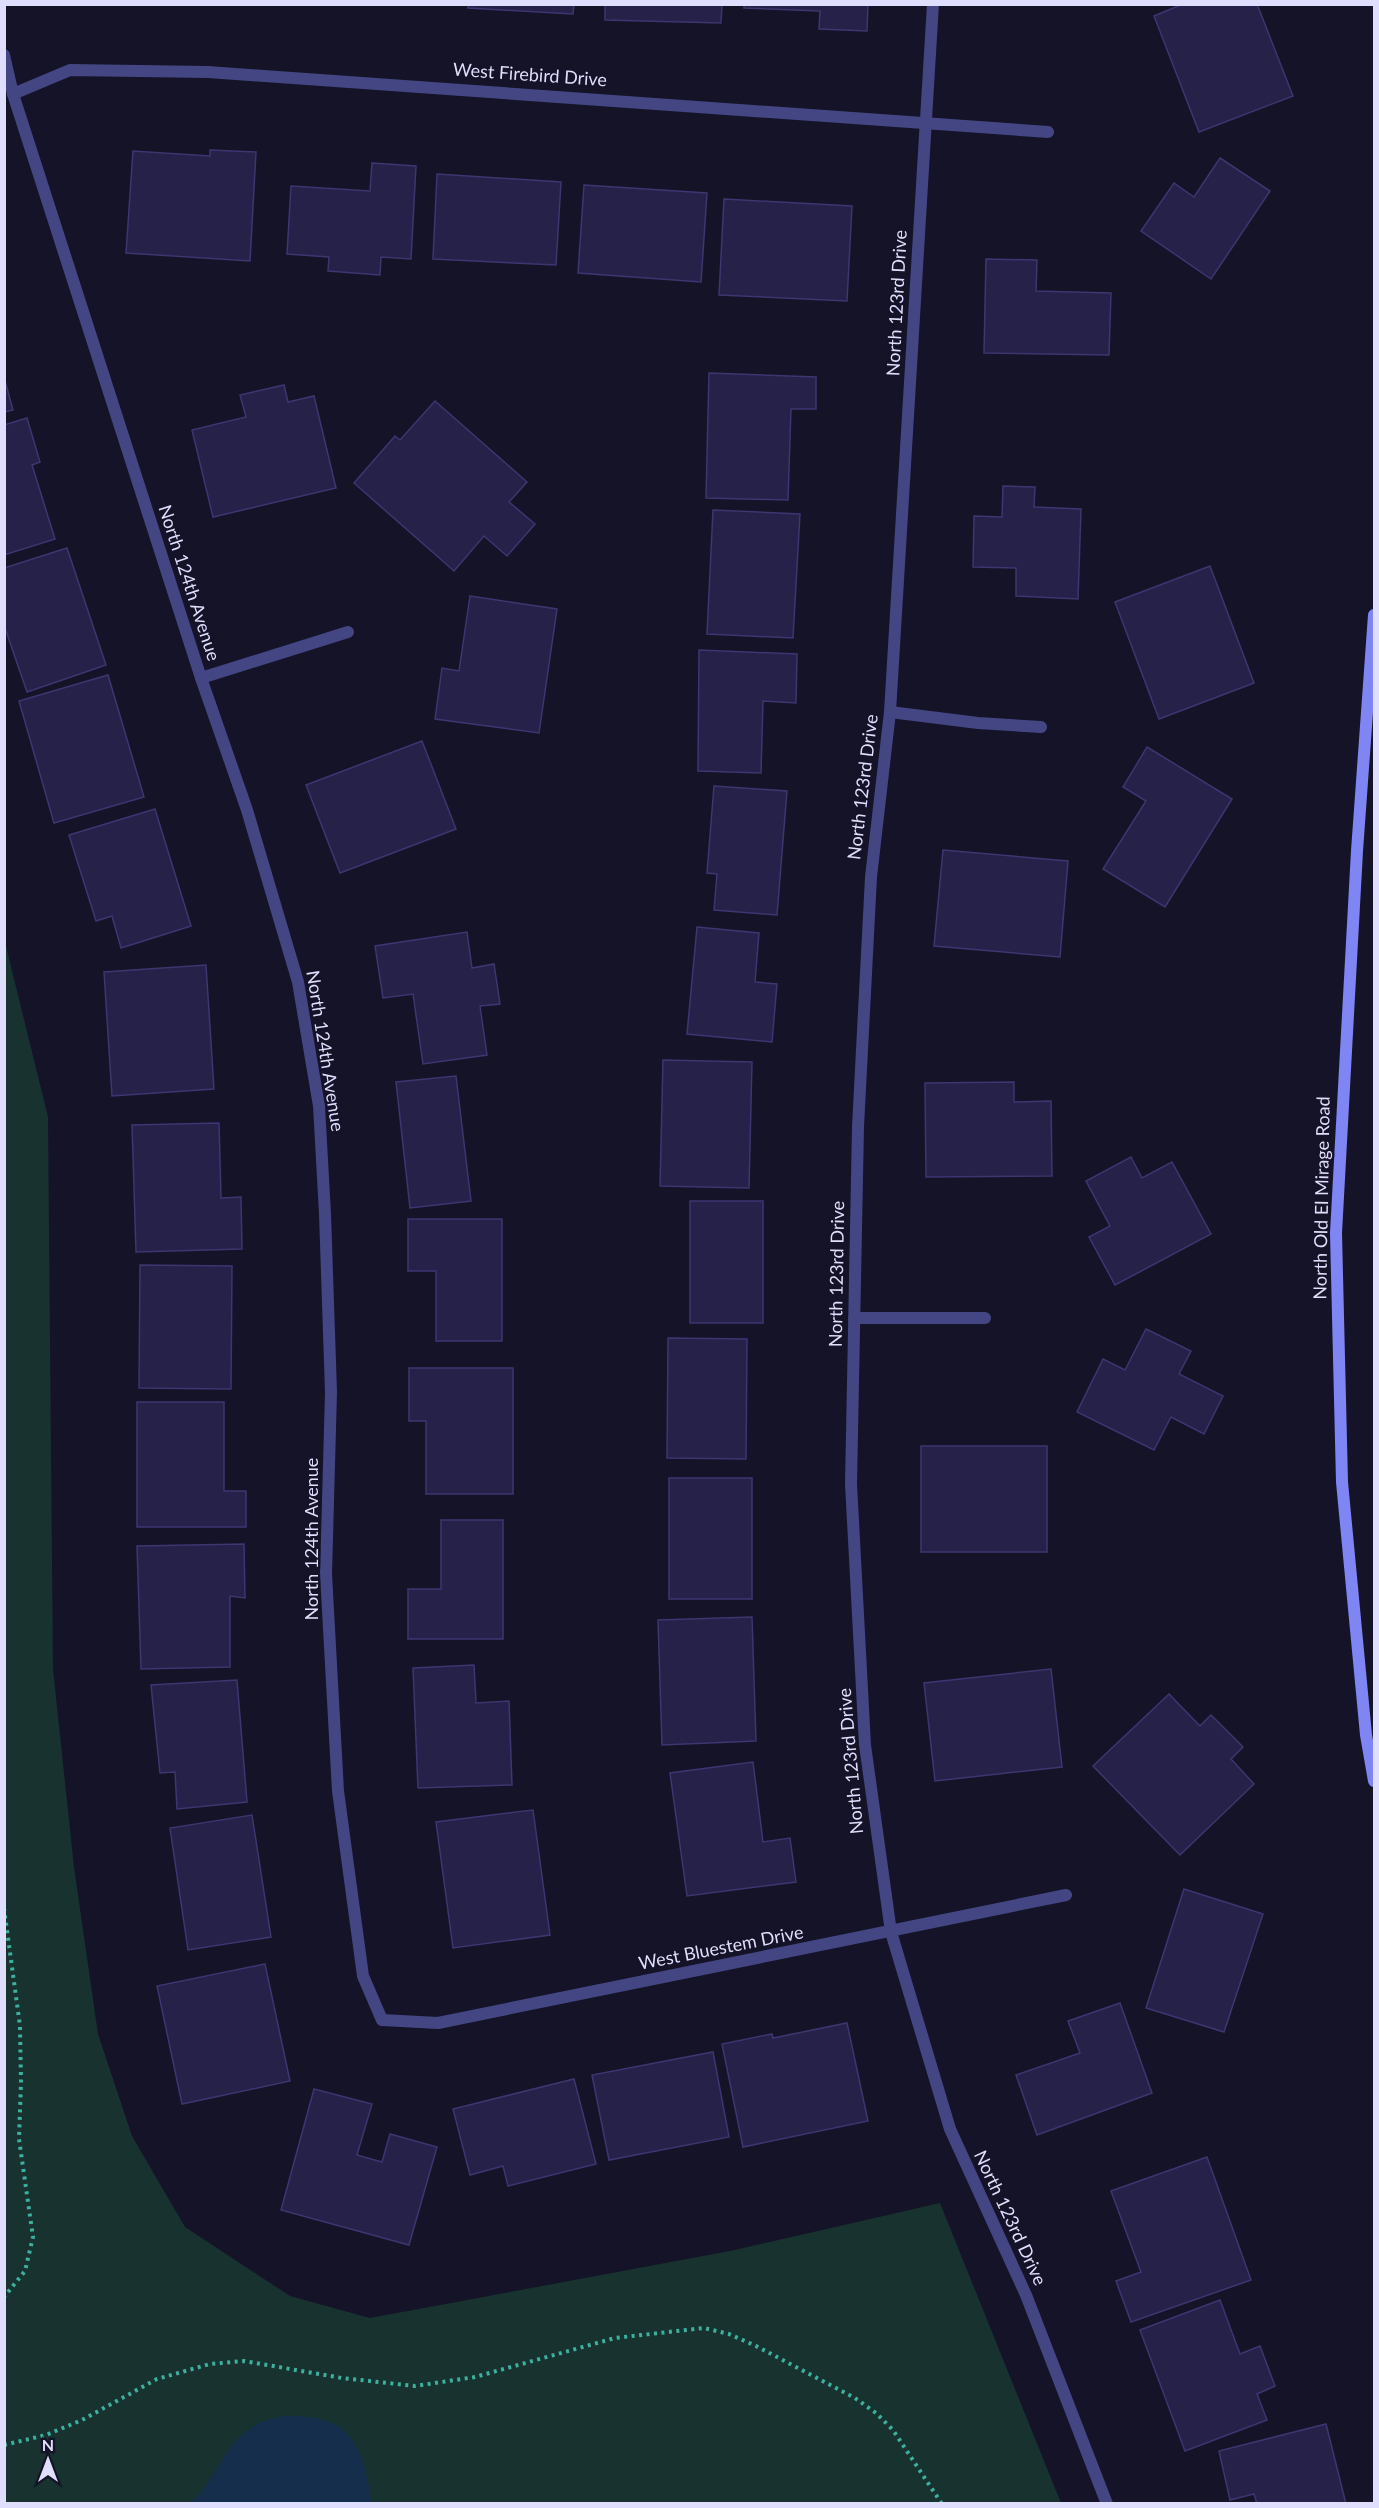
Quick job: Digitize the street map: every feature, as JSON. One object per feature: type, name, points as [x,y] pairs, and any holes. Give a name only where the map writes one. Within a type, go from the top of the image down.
[{"type":"street","name":"North 123rd Drive","points":[[933,4],[890,712],[870,888],[858,1127],[851,1484],[865,1745],[891,1932],[950,2129],[1026,2295],[1107,2504]]},
{"type":"street","name":"North 124th Avenue","points":[[4,54],[13,94],[201,678],[247,810],[298,982],[319,1106],[331,1392],[327,1574],[338,1791],[363,1976],[382,2020]]},
{"type":"street","name":"West Firebird Drive","points":[[13,94],[70,70],[208,72],[757,109],[1048,132]]},
{"type":"street","name":"North Old El Mirage Road","points":[[1374,615],[1354,898],[1336,1233],[1342,1482],[1366,1735],[1374,1781]]},
{"type":"street","points":[[201,678],[348,632]]},
{"type":"street","points":[[890,712],[978,723],[1041,727]]},
{"type":"street","points":[[854,1318],[986,1318]]},
{"type":"street","name":"West Bluestem Drive","points":[[382,2020],[438,2023],[1066,1895]]},
{"type":"path","points":[[4,1908],[20,2026],[19,2139],[33,2236],[25,2271],[4,2297]]},
{"type":"path","points":[[4,2445],[46,2435],[82,2420],[157,2379],[210,2364],[244,2361],[342,2378],[415,2386],[475,2377],[615,2338],[704,2328],[729,2334],[756,2346],[855,2398],[876,2413],[893,2430],[942,2504]]},
{"type":"green space","points":[[4,938],[48,1117],[53,1669],[74,1867],[98,2034],[132,2136],[185,2227],[290,2296],[370,2318],[730,2251],[940,2203],[1061,2503],[5,2503]]},
{"type":"water","points":[[285,2416],[326,2421],[340,2427],[350,2437],[364,2465],[372,2503],[191,2503],[239,2438],[251,2428]]},
{"type":"building","points":[[468,4],[574,4],[573,14],[468,8]]},
{"type":"building","points":[[605,4],[722,4],[721,23],[605,20]]},
{"type":"building","points":[[744,4],[868,4],[867,31],[819,29],[820,11],[744,8]]},
{"type":"building","points":[[1183,4],[1257,4],[1293,96],[1199,132],[1154,16]]},
{"type":"building","points":[[210,150],[256,152],[250,261],[126,253],[133,151],[210,156]]},
{"type":"building","points":[[1220,158],[1270,191],[1211,279],[1141,231],[1174,183],[1194,197]]},
{"type":"building","points":[[372,163],[416,166],[411,259],[381,257],[380,275],[328,271],[329,257],[287,254],[291,186],[370,191]]},
{"type":"building","points":[[437,174],[561,182],[556,265],[433,259]]},
{"type":"building","points":[[584,185],[707,193],[701,282],[578,273]]},
{"type":"building","points":[[724,199],[852,206],[847,301],[719,295]]},
{"type":"building","points":[[986,259],[1037,260],[1036,291],[1111,293],[1109,355],[984,353]]},
{"type":"building","points":[[709,373],[816,377],[816,409],[791,409],[788,500],[706,498]]},
{"type":"building","points":[[4,377],[13,410],[4,412]]},
{"type":"building","points":[[284,385],[288,402],[314,396],[336,488],[213,517],[192,430],[246,417],[240,395]]},
{"type":"building","points":[[435,401],[527,482],[509,502],[535,524],[507,556],[484,536],[454,571],[354,483],[395,436],[400,440]]},
{"type":"building","points":[[27,418],[40,462],[32,465],[55,539],[4,555],[4,425]]},
{"type":"building","points":[[1003,486],[1035,487],[1034,507],[1081,509],[1078,599],[1016,596],[1016,568],[973,567],[974,516],[1002,517]]},
{"type":"building","points":[[713,510],[800,514],[793,638],[707,634]]},
{"type":"building","points":[[67,548],[106,665],[27,692],[4,625],[4,568]]},
{"type":"building","points":[[1210,566],[1254,683],[1159,719],[1115,602]]},
{"type":"building","points":[[470,596],[557,609],[539,733],[435,719],[442,668],[459,671]]},
{"type":"building","points":[[699,650],[797,654],[796,703],[763,701],[761,773],[698,771]]},
{"type":"building","points":[[108,675],[144,797],[54,823],[19,701]]},
{"type":"building","points":[[422,741],[456,829],[340,873],[306,785]]},
{"type":"building","points":[[1147,747],[1232,799],[1165,907],[1103,869],[1146,801],[1123,787]]},
{"type":"building","points":[[714,786],[787,791],[777,915],[714,910],[717,874],[707,873]]},
{"type":"building","points":[[155,809],[191,926],[121,948],[112,916],[96,921],[69,835]]},
{"type":"building","points":[[943,850],[1068,861],[1060,957],[934,946]]},
{"type":"building","points":[[697,927],[759,933],[755,982],[777,984],[772,1042],[687,1034]]},
{"type":"building","points":[[467,932],[472,968],[494,964],[500,1004],[480,1006],[487,1055],[423,1064],[413,994],[383,998],[375,946]]},
{"type":"building","points":[[206,965],[214,1089],[112,1096],[104,972]]},
{"type":"building","points":[[663,1060],[752,1062],[749,1188],[660,1186]]},
{"type":"building","points":[[456,1076],[471,1201],[410,1208],[396,1082]]},
{"type":"building","points":[[1014,1082],[1014,1102],[1051,1101],[1052,1176],[926,1177],[925,1083]]},
{"type":"building","points":[[219,1123],[221,1198],[241,1197],[242,1249],[136,1252],[132,1125]]},
{"type":"building","points":[[1131,1157],[1142,1178],[1172,1162],[1211,1234],[1115,1285],[1089,1237],[1110,1226],[1086,1181]]},
{"type":"building","points":[[690,1201],[763,1201],[763,1323],[690,1323]]},
{"type":"building","points":[[408,1219],[502,1219],[502,1341],[436,1341],[436,1271],[408,1271]]},
{"type":"building","points":[[140,1265],[232,1266],[231,1389],[139,1388]]},
{"type":"building","points":[[1146,1329],[1191,1351],[1179,1374],[1223,1396],[1204,1434],[1171,1417],[1154,1450],[1077,1412],[1103,1359],[1125,1370]]},
{"type":"building","points":[[668,1338],[747,1339],[746,1459],[667,1458]]},
{"type":"building","points":[[409,1368],[513,1368],[513,1494],[426,1494],[426,1421],[409,1421]]},
{"type":"building","points":[[137,1402],[224,1402],[224,1491],[246,1491],[246,1527],[137,1527]]},
{"type":"building","points":[[921,1446],[1047,1446],[1047,1552],[921,1552]]},
{"type":"building","points":[[669,1478],[752,1478],[752,1599],[669,1599]]},
{"type":"building","points":[[441,1520],[503,1520],[503,1639],[408,1639],[408,1589],[441,1589]]},
{"type":"building","points":[[244,1544],[245,1598],[230,1596],[230,1667],[141,1669],[137,1546]]},
{"type":"building","points":[[752,1617],[756,1741],[662,1745],[658,1620]]},
{"type":"building","points":[[474,1665],[476,1703],[509,1701],[512,1785],[418,1788],[413,1668]]},
{"type":"building","points":[[1051,1669],[1062,1767],[935,1781],[924,1683]]},
{"type":"building","points":[[237,1680],[247,1802],[177,1809],[175,1772],[160,1773],[151,1685]]},
{"type":"building","points":[[1169,1694],[1200,1726],[1211,1715],[1243,1747],[1231,1759],[1254,1784],[1180,1855],[1093,1766]]},
{"type":"building","points":[[753,1762],[763,1842],[790,1838],[796,1882],[687,1896],[670,1773]]},
{"type":"building","points":[[533,1810],[550,1935],[453,1948],[436,1822]]},
{"type":"building","points":[[252,1815],[271,1937],[188,1950],[170,1828]]},
{"type":"building","points":[[1184,1889],[1263,1914],[1224,2032],[1146,2008]]},
{"type":"building","points":[[265,1964],[290,2081],[182,2104],[157,1986]]},
{"type":"building","points":[[1120,2003],[1152,2093],[1037,2135],[1016,2075],[1080,2053],[1068,2021]]},
{"type":"building","points":[[847,2023],[868,2121],[743,2147],[722,2044],[772,2034],[773,2038]]},
{"type":"building","points":[[713,2052],[729,2137],[609,2160],[592,2075]]},
{"type":"building","points":[[574,2079],[596,2164],[508,2186],[503,2166],[470,2175],[453,2109]]},
{"type":"building","points":[[314,2089],[372,2104],[357,2155],[382,2162],[390,2134],[437,2147],[409,2245],[281,2210]]},
{"type":"building","points":[[1207,2157],[1251,2280],[1131,2322],[1116,2281],[1141,2272],[1111,2191]]},
{"type":"building","points":[[1220,2300],[1240,2354],[1260,2346],[1275,2386],[1257,2394],[1267,2420],[1185,2451],[1140,2330]]},
{"type":"building","points":[[1326,2424],[1346,2504],[1257,2504],[1254,2494],[1230,2500],[1219,2451]]}]
